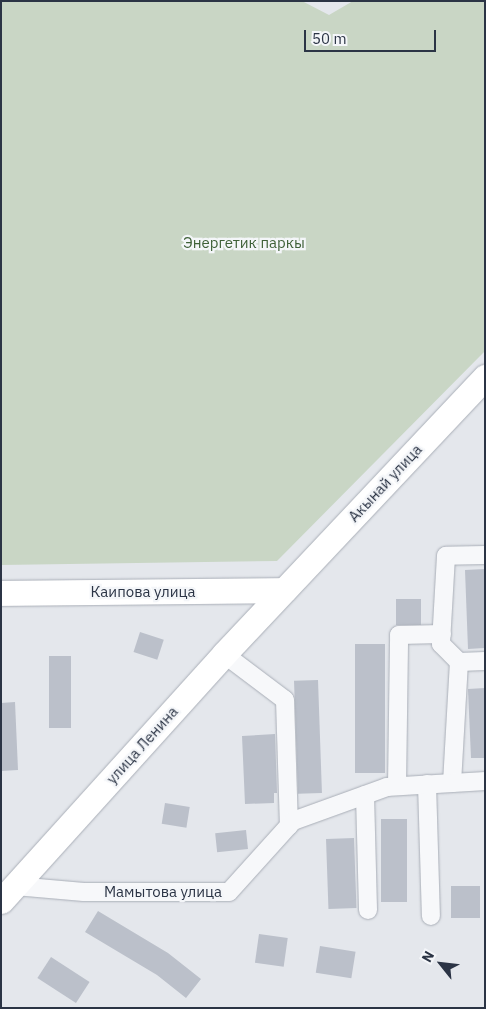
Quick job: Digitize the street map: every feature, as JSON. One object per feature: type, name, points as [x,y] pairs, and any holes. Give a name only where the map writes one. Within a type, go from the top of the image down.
[{"type":"main road","name":"Акынай улица","points":[[284,590],[485,377]]},
{"type":"main road","name":"Каипова улица","points":[[1,593],[284,590]]},
{"type":"main road","name":"улица Ленина","points":[[8,894],[284,590]]},
{"type":"street","points":[[485,555],[446,556],[441,644],[459,662],[485,661]]},
{"type":"street","points":[[397,786],[399,635],[442,634]]},
{"type":"street","points":[[224,654],[285,700],[289,826]]},
{"type":"street","points":[[452,783],[459,662]]},
{"type":"street","name":"Мамытова улица","points":[[8,894],[229,892],[293,821],[365,795],[397,786],[485,781]]},
{"type":"street","points":[[427,784],[431,916]]},
{"type":"street","points":[[365,795],[368,910]]},
{"type":"green space","name":"Энергетик паркы","points":[[1,1],[302,1],[329,15],[353,1],[485,1],[485,351],[277,561],[1,565]]},
{"type":"building","points":[[485,569],[485,648],[468,649],[465,570]]},
{"type":"building","points":[[396,599],[421,599],[421,625],[396,625]]},
{"type":"building","points":[[140,632],[164,640],[157,660],[134,652]]},
{"type":"building","points":[[355,644],[385,644],[385,773],[355,773]]},
{"type":"building","points":[[49,656],[71,656],[71,728],[49,728]]},
{"type":"building","points":[[318,680],[322,793],[298,794],[294,681]]},
{"type":"building","points":[[485,688],[485,758],[471,758],[468,689]]},
{"type":"building","points":[[15,702],[18,770],[1,771],[1,703]]},
{"type":"building","points":[[275,734],[277,793],[274,793],[274,803],[245,804],[242,736]]},
{"type":"building","points":[[165,803],[190,807],[186,828],[162,824]]},
{"type":"building","points":[[381,819],[407,819],[407,902],[381,902]]},
{"type":"building","points":[[246,830],[248,849],[217,852],[215,833]]},
{"type":"building","points":[[354,838],[356,908],[328,909],[326,839]]},
{"type":"building","points":[[451,886],[480,886],[480,918],[451,918]]},
{"type":"building","points":[[98,911],[168,953],[201,979],[186,998],[157,975],[85,932]]},
{"type":"building","points":[[259,934],[288,938],[284,967],[255,963]]},
{"type":"building","points":[[320,946],[356,952],[351,978],[316,973]]},
{"type":"building","points":[[51,957],[90,982],[76,1003],[37,978]]}]
